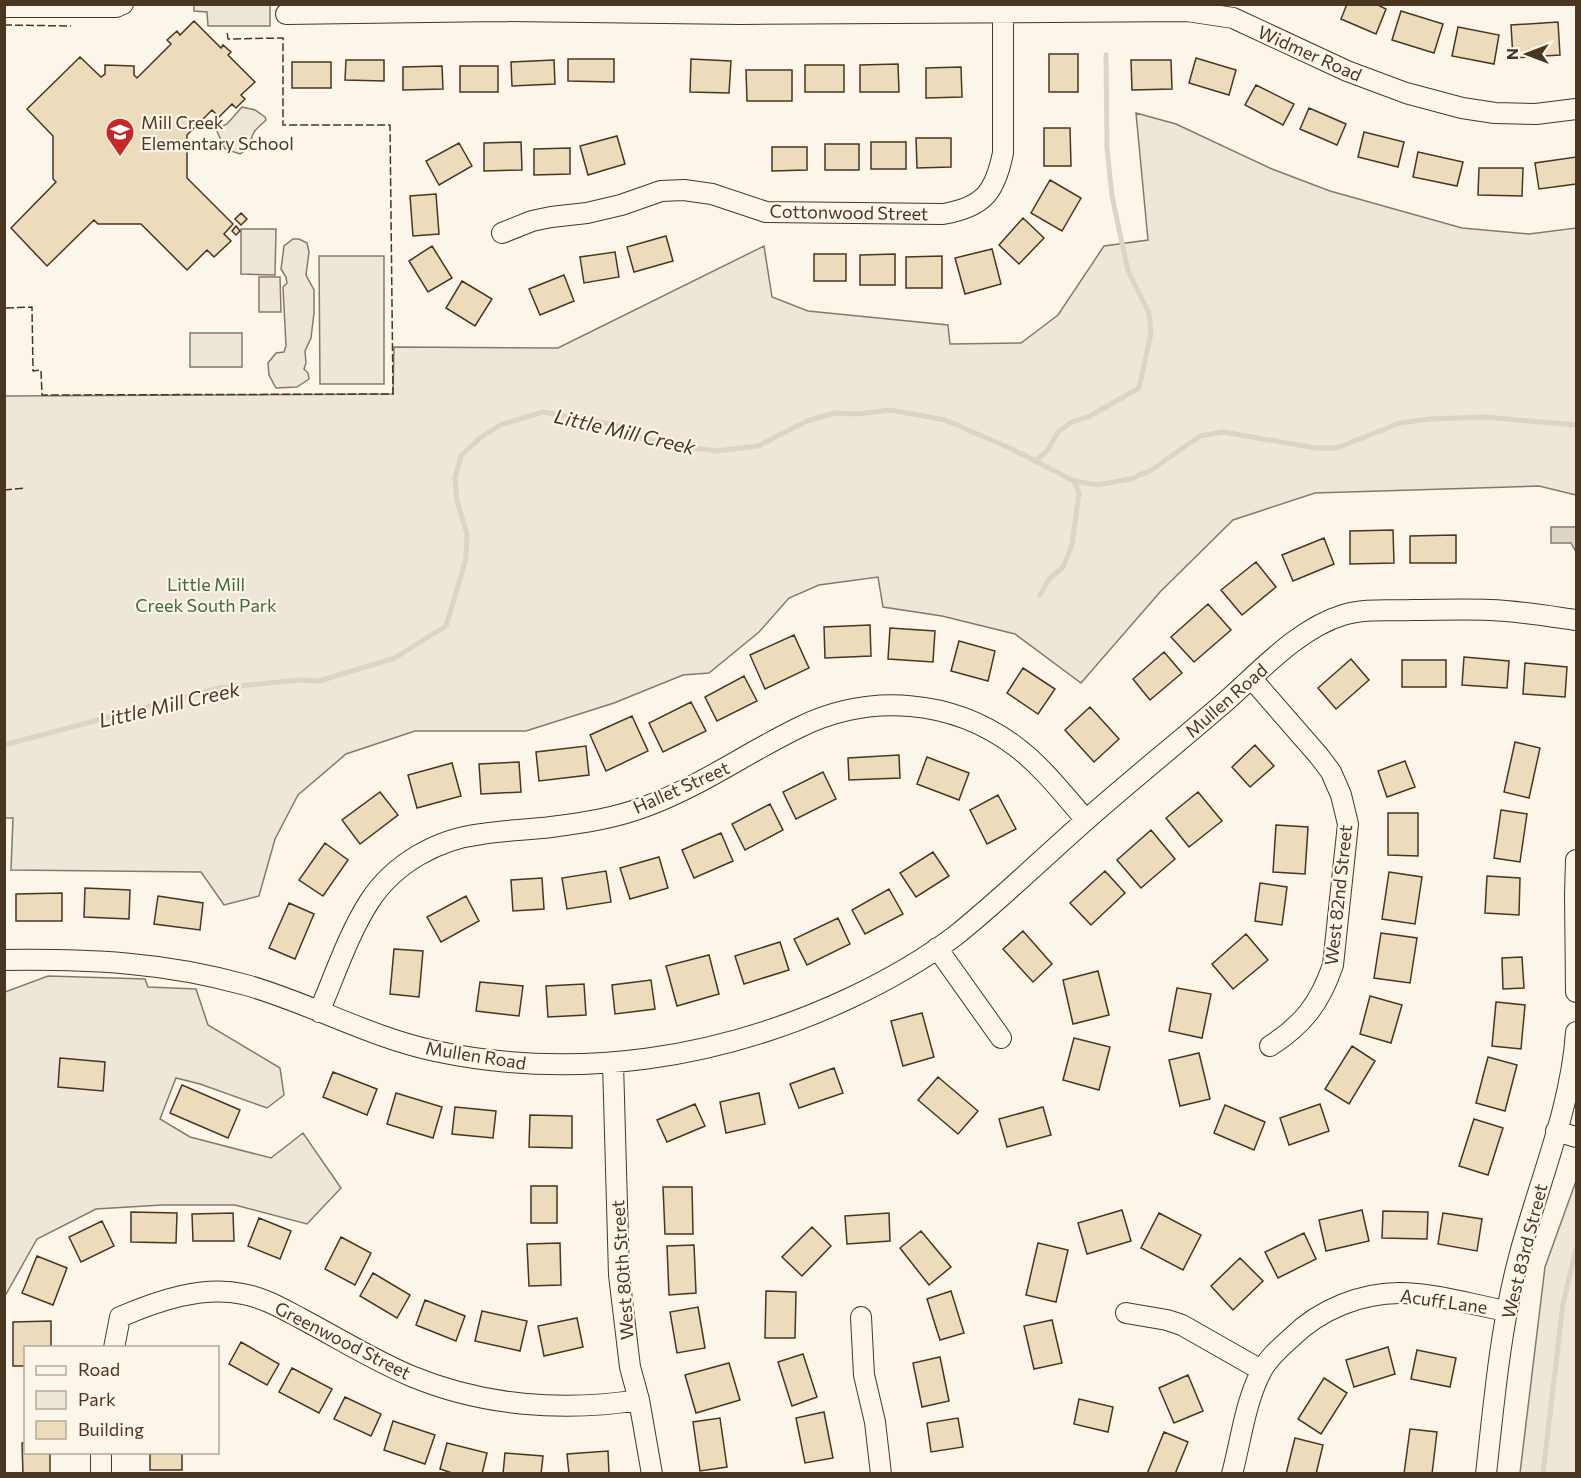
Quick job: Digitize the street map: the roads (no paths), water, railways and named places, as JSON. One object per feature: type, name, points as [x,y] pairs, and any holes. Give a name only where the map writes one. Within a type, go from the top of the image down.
[{"type":"street","points":[[4,7],[116,7],[123,4]]},
{"type":"street","name":"Widmer Road","points":[[286,14],[499,8],[1003,8],[1235,11],[1347,71],[1407,93],[1462,108],[1495,113],[1536,114],[1576,109]]},
{"type":"street","name":"Cottonwood Street","points":[[502,233],[532,221],[587,213],[661,192],[684,190],[712,194],[766,212],[943,214],[963,210],[985,197],[998,177],[1003,153],[1003,8]]},
{"type":"street","name":"Mullen Road","points":[[4,960],[58,959],[134,963],[186,970],[249,986],[374,1034],[433,1050],[495,1061],[539,1064],[613,1063],[665,1057],[730,1043],[792,1023],[852,998],[953,937],[1295,640],[1314,627],[1342,615],[1364,611],[1493,610],[1576,620]]},
{"type":"street","name":"West 82nd Street","points":[[1252,679],[1331,772],[1341,795],[1348,824],[1333,965],[1326,987],[1309,1014],[1291,1033],[1270,1046]]},
{"type":"street","name":"Hallet Street","points":[[319,1012],[356,926],[370,901],[391,876],[430,848],[448,841],[480,834],[597,820],[646,807],[698,783],[798,728],[824,716],[855,708],[893,705],[931,708],[949,712],[984,727],[1016,746],[1086,820]]},
{"type":"street","points":[[1576,860],[1576,992]]},
{"type":"street","points":[[937,948],[1000,1038]]},
{"type":"street","name":"West 83rd Street","points":[[1486,1473],[1507,1311],[1517,1263],[1568,1091],[1575,1056],[1576,1032]]},
{"type":"street","name":"West 80th Street","points":[[613,1063],[619,1275],[630,1366],[639,1400],[652,1473]]},
{"type":"street","points":[[1556,1131],[1576,1137]]},
{"type":"street","name":"Greenwood Street","points":[[114,1346],[120,1317],[155,1302],[213,1291],[241,1293],[263,1299],[368,1356],[412,1376],[460,1392],[512,1403],[565,1407],[602,1406],[639,1400]]},
{"type":"street","name":"Acuff Lane","points":[[1232,1473],[1261,1370],[1310,1322],[1339,1306],[1366,1297],[1404,1293],[1507,1311]]},
{"type":"street","points":[[1126,1313],[1182,1325],[1261,1370]]},
{"type":"street","points":[[861,1317],[864,1375],[875,1422],[881,1473]]},
{"type":"street","points":[[101,1454],[101,1473]]},
{"type":"waterway","points":[[1035,461],[1047,451],[1058,432],[1070,423],[1090,416],[1139,388],[1151,333],[1149,313],[1128,271],[1112,196],[1107,148],[1106,55]]},
{"type":"waterway","name":"Little Mill Creek","points":[[4,745],[219,688],[299,680],[319,681],[395,658],[446,626],[466,559],[467,534],[457,501],[455,478],[461,456],[480,438],[500,425],[543,412],[627,427],[641,438],[667,444],[717,451],[758,446],[807,421],[835,413],[857,414],[890,410],[945,420],[1012,449],[1074,481],[1097,485],[1131,479],[1153,469],[1200,436],[1223,432],[1316,448],[1337,448],[1400,423],[1430,419],[1484,417],[1576,425]]},
{"type":"waterway","points":[[1040,595],[1049,579],[1063,567],[1072,545],[1079,493],[1074,481]]},
{"type":"waterway","points":[[1543,1474],[1563,1304],[1576,1249]]},
{"type":"place","name":"Mill Creek Elementary School","points":[[120,158]]},
{"type":"park label","name":"Little Mill Creek South Park","points":[[206,594]]}]
